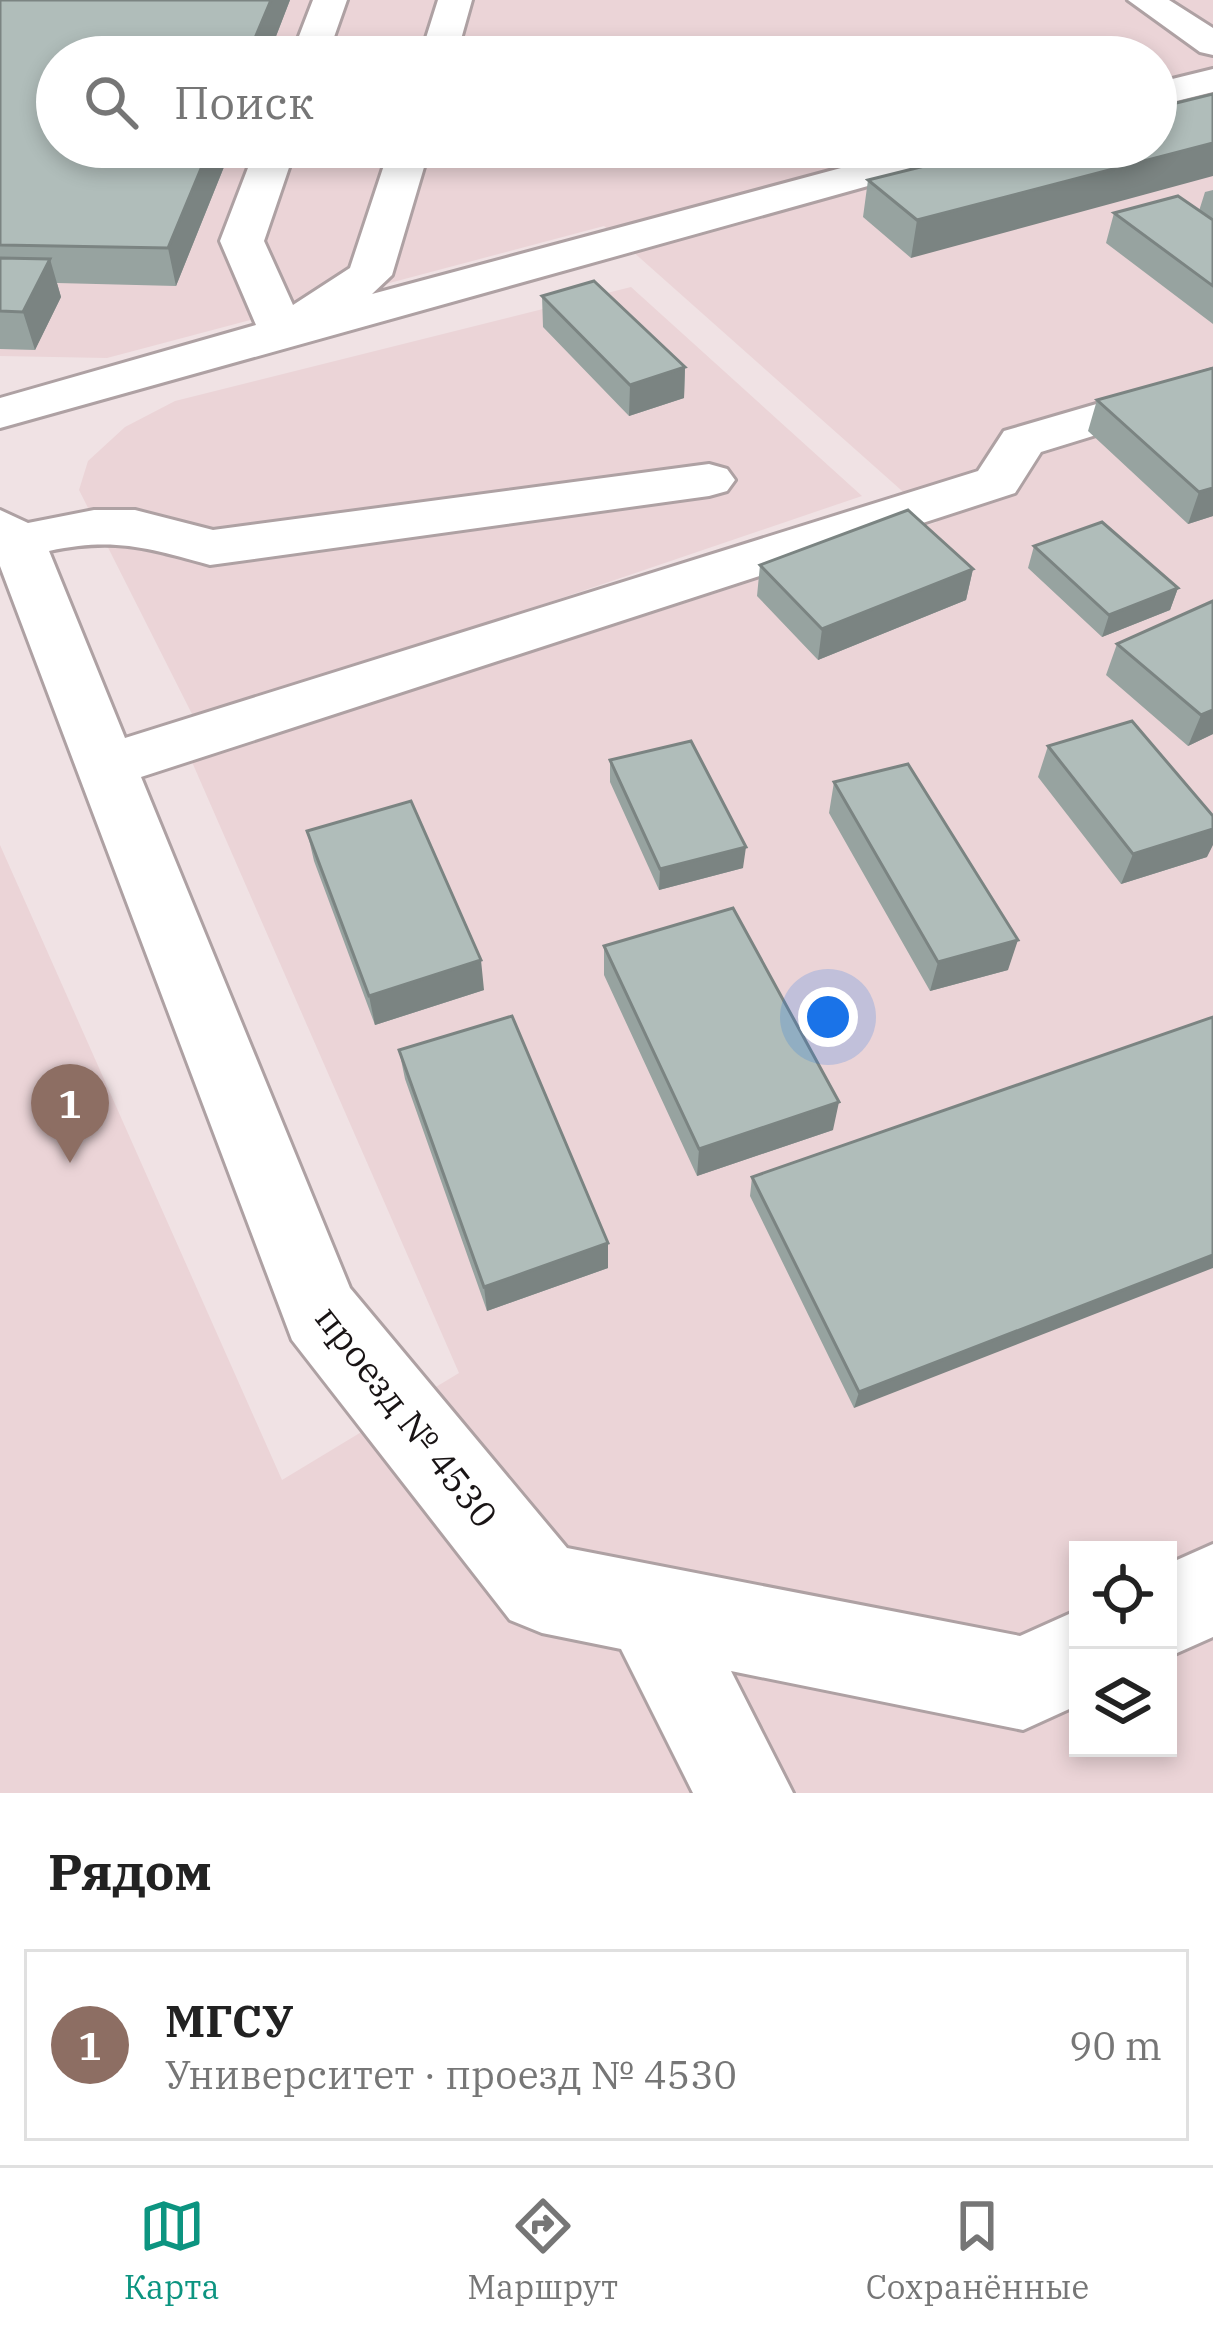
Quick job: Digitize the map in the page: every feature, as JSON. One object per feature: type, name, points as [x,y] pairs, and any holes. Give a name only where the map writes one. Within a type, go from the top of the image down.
[{"type":"street","points":[[317,36],[330,0]]},
{"type":"street","points":[[444,36],[455,0]]},
{"type":"street","points":[[1145,0],[1213,44]]},
{"type":"street","points":[[1177,89],[1213,80]]},
{"type":"street","points":[[269,168],[242,241],[283,332]]},
{"type":"street","points":[[283,332],[370,275],[403,168]]},
{"type":"street","points":[[0,412],[888,168]]},
{"type":"street","points":[[106,766],[998,482],[1022,442],[1213,384]]},
{"type":"street","points":[[9,535],[96,523],[155,528],[209,548],[709,481]]},
{"type":"street","name":"проезд № 4530","points":[[9,535],[106,766],[320,1313],[542,1588],[1023,1683],[1069,1660]]},
{"type":"street","points":[[1177,1607],[1213,1589]]},
{"type":"street","points":[[649,1609],[744,1793]]},
{"type":"shaded area","points":[[0,0],[1213,0],[1213,1793],[0,1793],[0,845],[282,1480],[459,1373],[192,762],[937,522],[604,226],[107,358],[0,356]]},
{"type":"shaded area","points":[[631,287],[862,496],[196,722],[79,490],[88,461],[125,427],[175,401]]},
{"type":"building","points":[[0,0],[271,0],[256,36],[36,36],[36,168],[201,168],[168,248],[0,245]]},
{"type":"building","points":[[1213,94],[1213,143],[1177,152],[1177,103]]},
{"type":"building","points":[[916,168],[1117,168],[917,220],[868,180]]},
{"type":"building","points":[[1178,196],[1213,220],[1213,286],[1114,213]]},
{"type":"building","points":[[0,258],[50,259],[23,312],[0,311]]},
{"type":"building","points":[[594,281],[685,367],[630,385],[542,296]]},
{"type":"building","points":[[1213,368],[1213,488],[1199,492],[1097,400]]},
{"type":"building","points":[[908,510],[973,569],[822,629],[760,565]]},
{"type":"building","points":[[1102,522],[1178,588],[1109,615],[1034,546]]},
{"type":"building","points":[[1213,601],[1213,710],[1201,715],[1117,644]]},
{"type":"building","points":[[1132,721],[1213,816],[1213,829],[1133,854],[1048,746]]},
{"type":"building","points":[[691,741],[746,847],[660,869],[610,760]]},
{"type":"building","points":[[908,764],[1018,940],[938,962],[834,782]]},
{"type":"building","points":[[411,801],[481,960],[369,996],[307,831]]},
{"type":"building","points":[[733,908],[839,1102],[699,1149],[604,946]]},
{"type":"building","points":[[512,1016],[608,1243],[484,1287],[399,1050]]},
{"type":"building","points":[[1213,1017],[1213,1255],[859,1392],[752,1177]]},
{"type":"place","name":"МГСУ","points":[[70,1163]]}]
